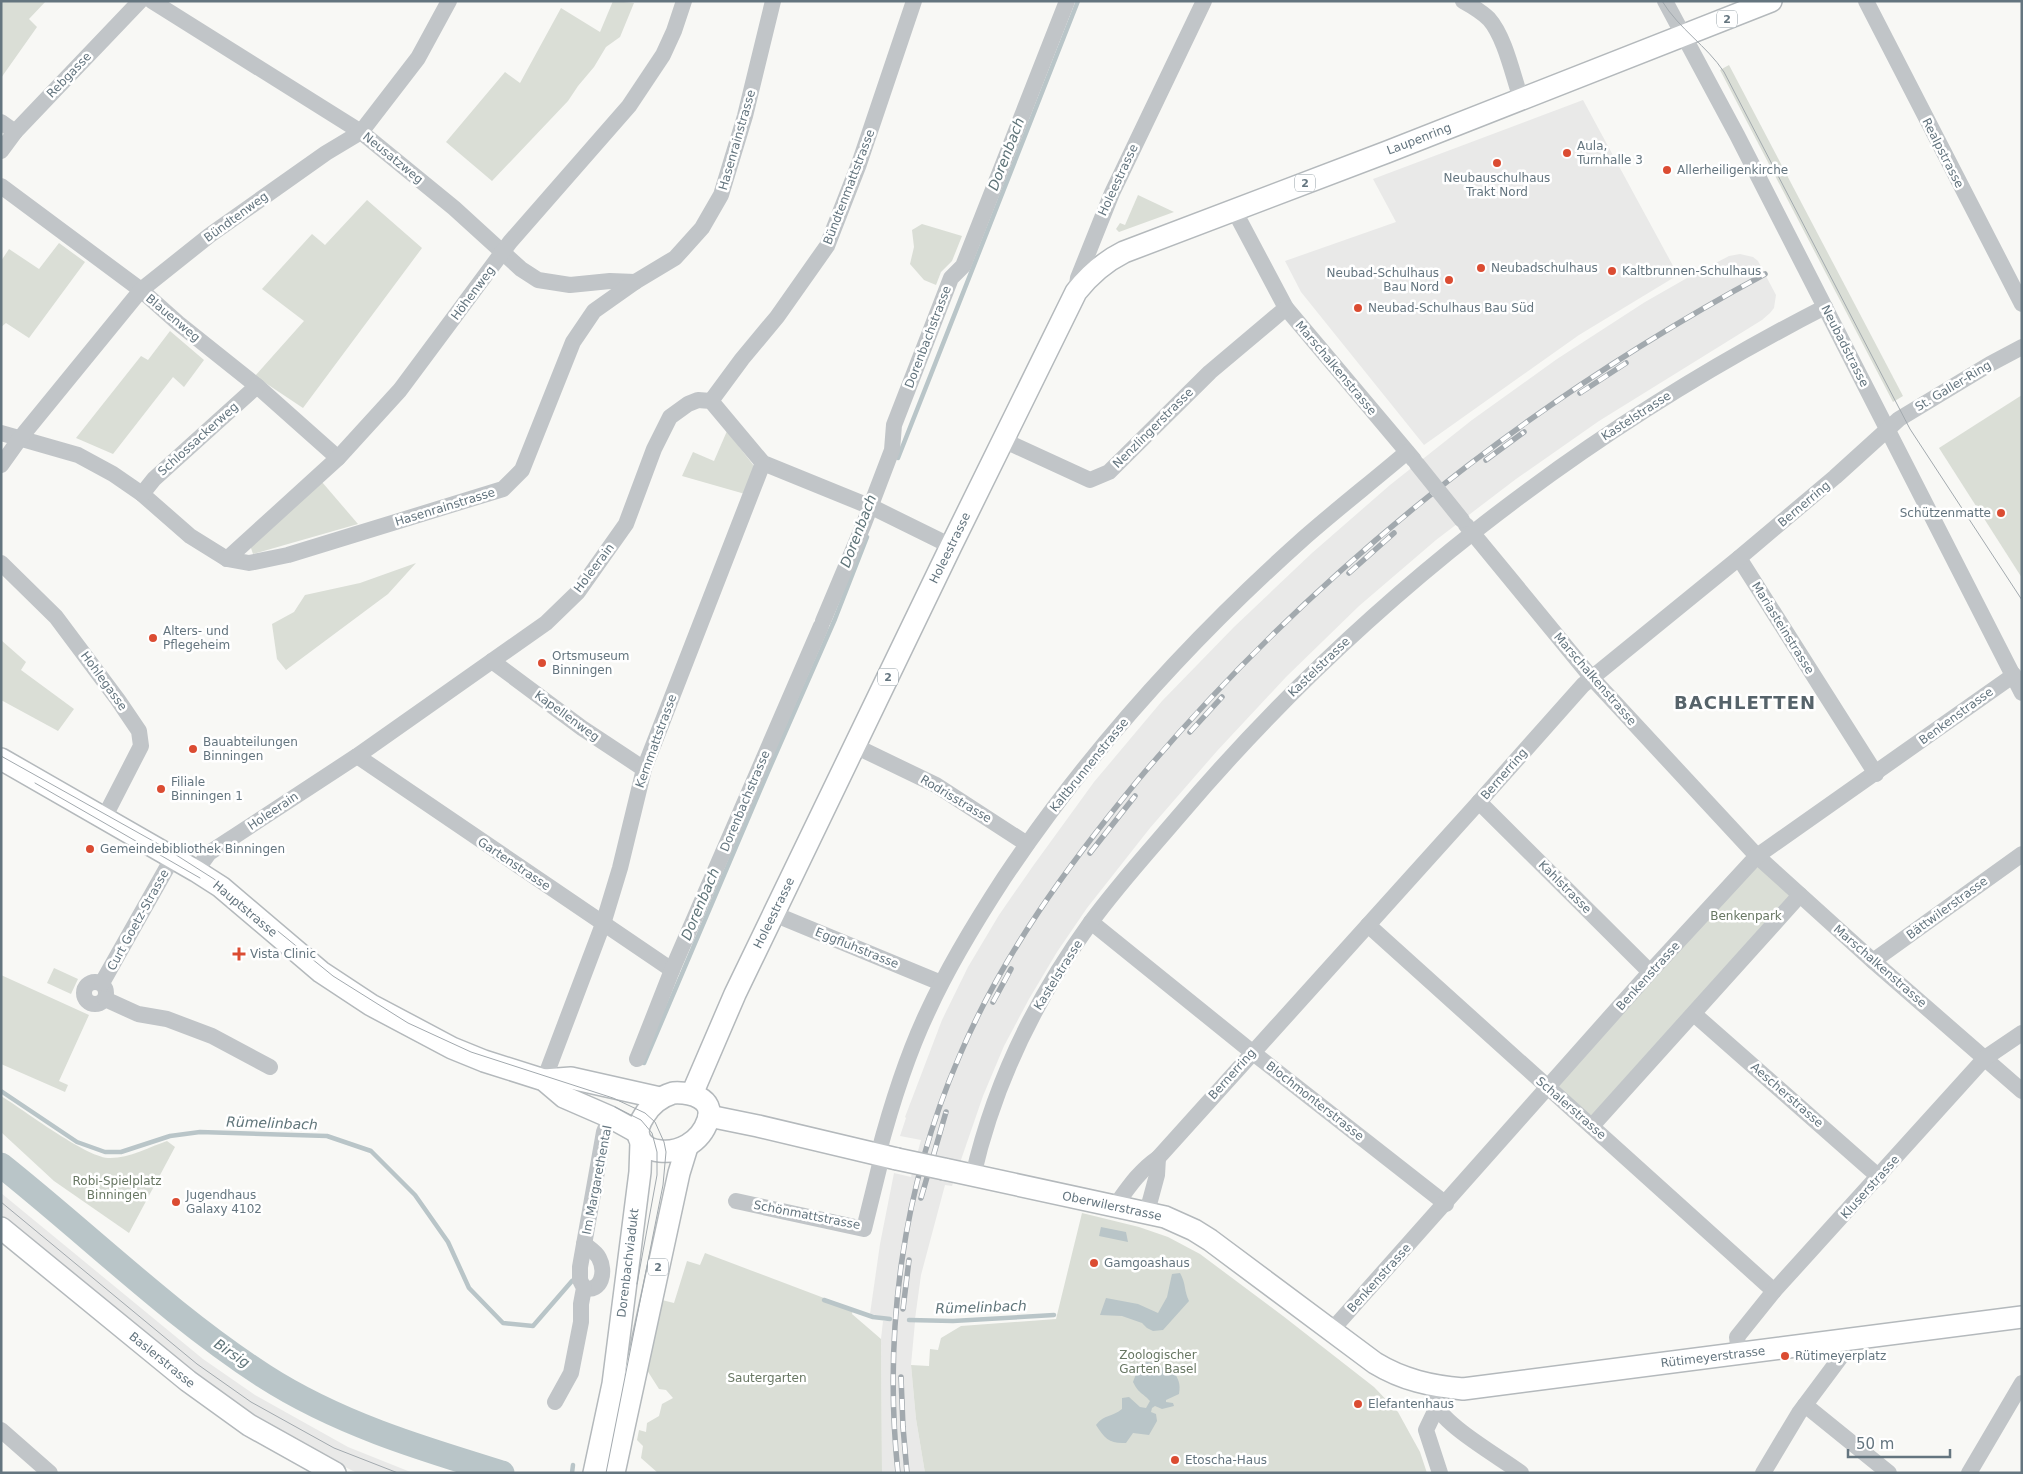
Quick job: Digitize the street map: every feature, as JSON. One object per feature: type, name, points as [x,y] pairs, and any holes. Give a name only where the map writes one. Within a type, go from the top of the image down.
[{"type":"main road","name":"Laupenring","points":[[1076,292],[1097,268],[1124,252],[1771,1]]},
{"type":"main road","name":"Holeestrasse","points":[[692,1094],[735,994],[1076,292]]},
{"type":"main road","name":"Hauptstrasse","points":[[1,759],[173,857],[221,887],[321,972],[371,1005],[452,1048],[484,1061],[544,1080],[570,1078],[660,1098]]},
{"type":"main road","name":"Hauptstrasse","points":[[544,1080],[564,1097],[610,1117],[639,1137]]},
{"type":"main road","points":[[673,1093],[692,1094],[702,1098],[708,1107],[709,1116],[702,1133],[687,1147],[657,1152],[647,1147],[639,1137],[639,1124],[645,1113],[660,1098],[673,1093]]},
{"type":"main road","name":"Oberwilerstrasse","points":[[709,1116],[944,1170],[1147,1212],[1172,1220],[1210,1240],[1357,1352],[1389,1372],[1405,1379],[1434,1386]]},
{"type":"main road","name":"Dorenbachviadukt","points":[[622,1386],[638,1181],[639,1137]]},
{"type":"main road","name":"Dorenbachviadukt","points":[[622,1386],[687,1147]]},
{"type":"main road","name":"Baslerstrasse","points":[[1,1228],[202,1392],[249,1425],[335,1473]]},
{"type":"main road","name":"Rütimeyerstrasse","points":[[1434,1386],[1463,1389],[2022,1317]]},
{"type":"main road","name":"2","points":[[594,1473],[622,1386]]},
{"type":"main road","name":"2","points":[[614,1473],[622,1386]]},
{"type":"street","name":"Rebgasse","points":[[1,151],[8,127],[140,1]]},
{"type":"street","name":"Neusatzweg","points":[[152,1],[361,132],[521,269],[538,280],[570,285],[610,281],[635,282]]},
{"type":"street","name":"Bündtenweg","points":[[1,465],[21,437],[141,290],[210,235],[326,153],[361,132],[418,58],[449,1]]},
{"type":"street","name":"Höhenweg","points":[[227,559],[338,458],[400,390],[503,252],[629,106],[663,54],[674,32],[684,1]]},
{"type":"street","name":"Hasenrainstrasse","points":[[1,433],[21,437],[78,455],[113,474],[142,494],[190,536],[227,559],[249,563],[288,555],[503,490],[522,470],[573,342],[594,311],[635,282],[675,258],[702,228],[721,195],[745,116],[773,1]]},
{"type":"street","name":"Bündtenmattstrasse","points":[[711,401],[742,359],[777,317],[827,246],[859,164],[914,1]]},
{"type":"street","name":"Dorenbachstrasse","points":[[637,1059],[672,970],[822,624],[877,510],[892,450],[894,425],[951,278],[963,266],[1067,1]]},
{"type":"street","name":"Holeestrasse","points":[[1076,292],[1078,278],[1112,193],[1204,1]]},
{"type":"street","points":[[1463,1],[1490,20],[1498,32],[1521,99]]},
{"type":"street","name":"Neubadstrasse","points":[[1665,1],[1737,135],[2022,693]]},
{"type":"street","name":"Realpstrasse","points":[[1866,1],[2022,304]]},
{"type":"street","name":"Blauenweg","points":[[1,186],[141,290],[178,323],[257,386],[338,458]]},
{"type":"street","name":"Marschalkenstrasse","points":[[1234,210],[1286,308],[1412,458],[1591,677],[1757,856],[1873,961],[2022,1091]]},
{"type":"street","name":"Kastelstrasse","points":[[973,1176],[998,1094],[1023,1033],[1052,980],[1091,922],[1208,782],[1286,698],[1419,575],[1467,526],[1549,474],[1639,413],[1749,347],[1825,307]]},
{"type":"street","name":"Nenzlingerstrasse","points":[[1003,440],[1090,480],[1095,479],[1109,472],[1210,372],[1286,308]]},
{"type":"street","name":"St. Galler-Ring","points":[[1887,429],[1914,409],[2022,347]]},
{"type":"street","name":"Schlossackerweg","points":[[142,494],[154,479],[257,386]]},
{"type":"street","name":"Holeerain","points":[[196,871],[210,853],[357,756],[541,626],[578,592],[626,524],[654,449],[670,417],[688,404],[698,400],[711,401]]},
{"type":"street","points":[[711,401],[763,463],[877,510],[951,546]]},
{"type":"street","name":"Bernerring","points":[[1115,1206],[1133,1180],[1146,1166],[1158,1158],[1591,677],[1739,558],[1835,477],[1887,429]]},
{"type":"street","name":"Kaltbrunnenstrasse","points":[[886,1157],[890,1110],[906,1061],[941,982],[985,907],[1027,844],[1073,782],[1122,721],[1190,648],[1304,538],[1412,458]]},
{"type":"street","name":"Kernmattstrasse","points":[[544,1080],[603,924],[620,868],[644,769],[763,463]]},
{"type":"street","name":"Mariasteinstrasse","points":[[1739,558],[1876,774]]},
{"type":"street","name":"Hohlegasse","points":[[1,563],[56,617],[139,731],[141,746],[104,818]]},
{"type":"street","name":"Kapellenweg","points":[[492,661],[582,728],[644,769]]},
{"type":"street","name":"Benkenstrasse","points":[[1331,1331],[1446,1204],[1650,972],[1757,856],[2014,675]]},
{"type":"street","name":"Rodrisstrasse","points":[[855,746],[936,784],[1027,844]]},
{"type":"street","name":"Gartenstrasse","points":[[357,756],[672,970]]},
{"type":"street","name":"Kahlstrasse","points":[[1479,802],[1650,972]]},
{"type":"street","name":"Bättwilerstrasse","points":[[1873,961],[2022,854]]},
{"type":"street","name":"Curt Goetz-Strasse","points":[[173,857],[103,991],[138,1014],[167,1020],[212,1036],[270,1067]]},
{"type":"street","points":[[1592,1126],[1800,895]]},
{"type":"street","name":"Eggfluhstrasse","points":[[774,914],[941,982]]},
{"type":"street","name":"Blochmonterstrasse","points":[[1091,922],[1252,1052],[1446,1204]]},
{"type":"street","name":"Schalerstrasse","points":[[1368,925],[1774,1291]]},
{"type":"street","name":"Aescherstrasse","points":[[1694,1014],[1879,1177]]},
{"type":"street","name":"Kluserstrasse","points":[[1739,1353],[1737,1337],[1774,1291],[1986,1058],[2022,1033]]},
{"type":"street","name":"Im Margarethental","points":[[554,1402],[571,1373],[581,1322],[584,1288],[580,1280],[584,1244],[604,1132],[610,1117]]},
{"type":"street","name":"Schönmattstrasse","points":[[736,1201],[864,1229],[886,1157]]},
{"type":"street","points":[[1147,1212],[1158,1158]]},
{"type":"street","name":"Im Margarethental","points":[[584,1244],[599,1258],[602,1276],[600,1284],[593,1289],[584,1288]]},
{"type":"street","points":[[1763,1473],[1805,1405],[1840,1358],[1842,1352],[1840,1340]]},
{"type":"street","points":[[1969,1473],[2022,1383]]},
{"type":"street","points":[[1434,1386],[1434,1398],[1437,1407],[1452,1424],[1521,1473]]},
{"type":"street","points":[[1805,1405],[1889,1473]]},
{"type":"street","points":[[1437,1407],[1426,1430],[1440,1473]]},
{"type":"street","points":[[1,1430],[50,1473]]},
{"type":"shaded area","name":"Neubadschulhaus","points":[[1583,100],[1678,275],[1579,335],[1424,445],[1301,292],[1285,261],[1396,222],[1373,179]]},
{"type":"shaded area","points":[[1740,254],[1753,257],[1758,261],[1776,295],[1774,308],[1770,313],[1762,320],[1599,421],[1516,479],[1436,540],[1359,606],[1286,677],[1217,751],[1150,828],[1087,908],[1057,952],[1004,1046],[983,1096],[952,1186],[945,1185],[921,1275],[915,1319],[910,1318],[909,1322],[915,1322],[911,1365],[916,1419],[925,1473],[882,1473],[881,1339],[883,1321],[890,1321],[890,1318],[870,1314],[880,1244],[894,1173],[911,1177],[921,1140],[900,1136],[905,1117],[942,1020],[968,967],[999,915],[1033,866],[1094,782],[1162,701],[1234,627],[1312,553],[1390,485],[1472,420],[1557,359],[1645,302],[1729,256]]},
{"type":"shaded area","points":[[1,1193],[203,1359],[255,1395],[348,1447],[413,1473],[357,1473],[246,1411],[191,1372],[1,1215]]},
{"type":"shaded area","points":[[1101,1227],[1126,1232],[1128,1242],[1099,1236]]},
{"type":"shaded area","points":[[1180,1273],[1189,1301],[1163,1330],[1153,1331],[1142,1323],[1122,1316],[1100,1315],[1106,1298],[1138,1304],[1158,1313],[1167,1297],[1172,1274]]},
{"type":"shaded area","points":[[1147,1362],[1173,1370],[1178,1379],[1180,1390],[1179,1394],[1166,1400],[1166,1402],[1173,1403],[1174,1406],[1162,1409],[1155,1406],[1152,1408],[1151,1412],[1156,1414],[1157,1421],[1149,1435],[1133,1433],[1126,1443],[1116,1443],[1108,1440],[1096,1425],[1102,1419],[1122,1409],[1122,1398],[1129,1397],[1140,1407],[1146,1408],[1150,1401],[1139,1391],[1133,1382],[1140,1368]]},
{"type":"green space","points":[[1,1],[46,1],[29,19],[37,27],[1,78]]},
{"type":"green space","points":[[613,1],[634,3],[620,37],[606,47],[594,67],[568,101],[492,181],[446,142],[505,72],[520,83],[561,8],[600,32]]},
{"type":"green space","points":[[1729,65],[1903,396],[1893,402],[1720,70]]},
{"type":"green space","points":[[1138,195],[1174,212],[1119,232],[1116,229],[1120,223],[1125,225]]},
{"type":"green space","points":[[367,200],[422,248],[303,408],[255,376],[304,321],[262,289],[312,234],[325,245]]},
{"type":"green space","points":[[922,224],[962,236],[952,261],[941,272],[936,285],[924,280],[910,264],[914,247],[912,230]]},
{"type":"green space","points":[[59,243],[85,262],[29,338],[6,323],[1,327],[1,261],[9,249],[39,269]]},
{"type":"green space","points":[[170,331],[204,360],[184,387],[173,377],[113,454],[76,438],[141,356],[148,360]]},
{"type":"green space","name":"Schützenmatte","points":[[2022,395],[2022,578],[1939,448]]},
{"type":"green space","points":[[727,431],[754,466],[745,494],[682,476],[693,452],[714,461]]},
{"type":"green space","points":[[322,482],[358,524],[253,554],[250,545]]},
{"type":"green space","points":[[416,563],[388,594],[286,670],[277,659],[272,624],[294,612],[305,595],[360,583]]},
{"type":"green space","points":[[1,640],[26,662],[21,670],[74,709],[58,731],[1,700]]},
{"type":"green space","name":"Benkenpark","points":[[1755,859],[1801,901],[1597,1129],[1551,1088]]},
{"type":"green space","points":[[54,968],[78,979],[71,994],[47,983]]},
{"type":"green space","points":[[1,975],[89,1015],[59,1081],[68,1085],[65,1092],[1,1064]]},
{"type":"green space","name":"Robi-Spielplatz Binningen","points":[[1,1096],[54,1132],[97,1155],[108,1158],[123,1157],[167,1141],[175,1147],[129,1233],[54,1181],[1,1132]]},
{"type":"green space","name":"Zoologischer Garten Basel","points":[[1082,1213],[1139,1227],[1168,1237],[1200,1254],[1283,1316],[1374,1387],[1398,1412],[1420,1452],[1427,1473],[925,1473],[916,1419],[911,1365],[929,1366],[930,1349],[938,1350],[941,1338],[961,1326],[1056,1319]]},
{"type":"green space","name":"Sautergarten","points":[[705,1253],[853,1309],[852,1314],[881,1339],[882,1473],[658,1473],[641,1458],[643,1446],[637,1440],[639,1430],[646,1432],[647,1423],[659,1416],[662,1404],[673,1398],[666,1390],[659,1389],[645,1367],[662,1300],[674,1303],[687,1261],[700,1265]]},
{"type":"waterway","name":"Dorenbach","points":[[898,458],[1078,1]]},
{"type":"waterway","name":"Dorenbach","points":[[644,1063],[835,619],[867,537]]},
{"type":"waterway","name":"Rümelinbach","points":[[1,1091],[77,1142],[105,1152],[121,1152],[170,1136],[200,1132],[327,1136],[371,1151],[415,1195],[448,1242],[469,1288],[503,1323],[533,1326],[572,1281]]},
{"type":"waterway","name":"Birsig","points":[[1,1165],[163,1301],[229,1352],[264,1376],[292,1393],[350,1421],[410,1444],[502,1473]]},
{"type":"waterway","name":"Rümelinbach","points":[[824,1300],[873,1317],[890,1319]]},
{"type":"waterway","name":"Rümelinbach","points":[[909,1320],[953,1321],[1054,1315]]},
{"type":"waterway","name":"Dorenbach","points":[[572,1473],[573,1465]]},
{"type":"tram line","points":[[1662,1],[1676,20],[1710,54],[1724,72],[1910,429],[2022,600]]},
{"type":"tram line","points":[[1,756],[162,846],[214,879],[333,976],[408,1023],[471,1052],[613,1098],[645,1113],[655,1122],[664,1142],[666,1152],[663,1185],[606,1473]]},
{"type":"tram line","points":[[35,783],[200,878]]},
{"type":"tram line","points":[[615,1107],[641,1120],[652,1133],[657,1152],[657,1175],[637,1284]]},
{"type":"tram line","points":[[1,1202],[197,1364],[251,1402],[334,1448],[398,1473]]},
{"type":"railway","points":[[898,1473],[894,1420],[893,1366],[896,1313],[902,1260],[911,1208],[924,1157],[940,1106],[976,1019],[1016,947],[1062,878],[1138,780],[1205,704],[1276,631],[1350,563],[1428,497],[1508,436],[1591,378],[1677,324],[1765,274]]},
{"type":"railway","points":[[1580,393],[1626,363]]},
{"type":"railway","points":[[1486,460],[1524,432]]},
{"type":"railway","points":[[1349,573],[1394,533]]},
{"type":"railway","points":[[1190,732],[1222,697]]},
{"type":"railway","points":[[1090,853],[1135,796]]},
{"type":"railway","points":[[993,1002],[1011,969]]},
{"type":"railway","points":[[921,1198],[946,1112]]},
{"type":"railway","points":[[903,1309],[909,1260]]},
{"type":"railway","points":[[901,1377],[907,1473]]},
{"type":"place","name":"Aula, Turnhalle 3","points":[[1567,153]]},
{"type":"place","name":"Neubauschulhaus Trakt Nord","points":[[1497,163]]},
{"type":"place","name":"Allerheiligenkirche","points":[[1667,170]]},
{"type":"place","name":"Neubadschulhaus","points":[[1481,268]]},
{"type":"place","name":"Kaltbrunnen-Schulhaus","points":[[1612,271]]},
{"type":"place","name":"Neubad-Schulhaus Bau Nord","points":[[1449,280]]},
{"type":"place","name":"Neubad-Schulhaus Bau Süd","points":[[1358,308]]},
{"type":"place","name":"Schützenmatte","points":[[2001,513]]},
{"type":"place","name":"Alters- und Pflegeheim","points":[[153,638]]},
{"type":"place","name":"Ortsmuseum Binningen","points":[[542,663]]},
{"type":"place","name":"Bauabteilungen Binningen","points":[[193,749]]},
{"type":"place","name":"Filiale Binningen 1","points":[[161,789]]},
{"type":"place","name":"Gemeindebibliothek Binningen","points":[[90,849]]},
{"type":"place","name":"Vista Clinic","points":[[239,954]]},
{"type":"place","name":"Jugendhaus Galaxy 4102","points":[[176,1202]]},
{"type":"place","name":"Gamgoashaus","points":[[1094,1263]]},
{"type":"place","name":"Rütimeyerplatz","points":[[1785,1356]]},
{"type":"place","name":"Elefantenhaus","points":[[1358,1404]]},
{"type":"place","name":"Etoscha-Haus","points":[[1175,1460]]},
{"type":"district","name":"BACHLETTEN","points":[[1745,703]]}]
